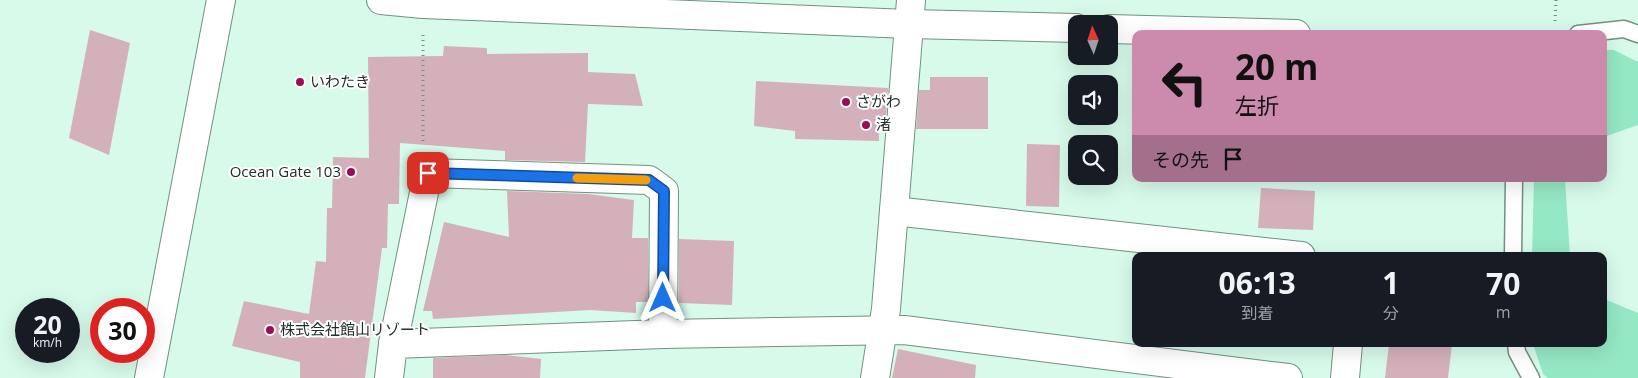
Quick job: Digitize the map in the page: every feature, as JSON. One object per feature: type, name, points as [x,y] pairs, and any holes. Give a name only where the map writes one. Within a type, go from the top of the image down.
[{"type":"street","points":[[149,378],[221,0]]},
{"type":"street","points":[[381,0],[423,4],[909,12],[1068,27]]},
{"type":"street","points":[[875,378],[886,309],[909,12]]},
{"type":"street","points":[[1118,29],[1146,30]]},
{"type":"street","points":[[389,378],[393,344],[428,173],[649,180],[664,191],[663,334]]},
{"type":"street","points":[[894,211],[1265,252]]},
{"type":"street","points":[[393,344],[663,334],[904,330],[1288,378]]},
{"type":"street","points":[[1345,378],[1348,347]]},
{"type":"lane","points":[[1607,31],[1624,30],[1638,34]]},
{"type":"lane","points":[[1513,252],[1514,182]]},
{"type":"lane","points":[[1516,347],[1517,352],[1531,378]]},
{"type":"path","points":[[1555,25],[1556,0]]},
{"type":"path","points":[[423,4],[423,159],[428,173]]},
{"type":"green space","points":[[1607,50],[1614,50],[1638,62],[1638,125],[1607,136]]},
{"type":"green space","points":[[1534,182],[1565,182],[1570,252],[1532,252]]},
{"type":"green space","points":[[1607,300],[1638,313],[1638,378],[1548,378],[1543,374],[1534,347],[1607,347]]},
{"type":"building","points":[[90,30],[130,43],[109,155],[69,138]]},
{"type":"building","points":[[444,46],[487,48],[487,54],[588,53],[588,72],[635,74],[643,106],[588,104],[585,162],[505,160],[505,151],[400,143],[399,204],[388,204],[387,248],[382,248],[365,378],[300,378],[300,362],[232,346],[244,301],[309,314],[316,261],[326,262],[327,208],[332,208],[333,157],[369,158],[368,57],[443,56]]},
{"type":"building","points":[[930,77],[988,77],[988,129],[916,129],[919,90],[930,90]]},
{"type":"building","points":[[756,81],[888,88],[885,129],[879,129],[879,141],[795,139],[795,131],[754,126]]},
{"type":"building","points":[[1027,144],[1060,145],[1059,207],[1026,206]]},
{"type":"building","points":[[1261,188],[1315,191],[1313,230],[1258,228]]},
{"type":"building","points":[[507,191],[588,194],[634,200],[632,238],[648,238],[648,302],[636,302],[636,313],[590,310],[433,319],[432,311],[423,311],[444,222],[509,237]]},
{"type":"building","points":[[679,239],[734,241],[732,305],[679,303]]},
{"type":"building","points":[[1389,347],[1452,347],[1448,378],[1385,378]]},
{"type":"building","points":[[898,349],[976,365],[975,378],[892,378]]},
{"type":"building","points":[[506,355],[541,359],[540,378],[433,378],[433,358]]},
{"type":"slow traffic","points":[[577,178],[646,180]]},
{"type":"place","name":"いわたき","points":[[300,82]]},
{"type":"place","name":"さがわ","points":[[846,102]]},
{"type":"place","name":"渚","points":[[866,125]]},
{"type":"place","name":"Ocean Gate 103","points":[[351,172]]},
{"type":"place","name":"株式会社館山リゾート","points":[[270,330]]},
{"type":"route","points":[[428,173],[649,180],[664,191],[663,298]]}]
